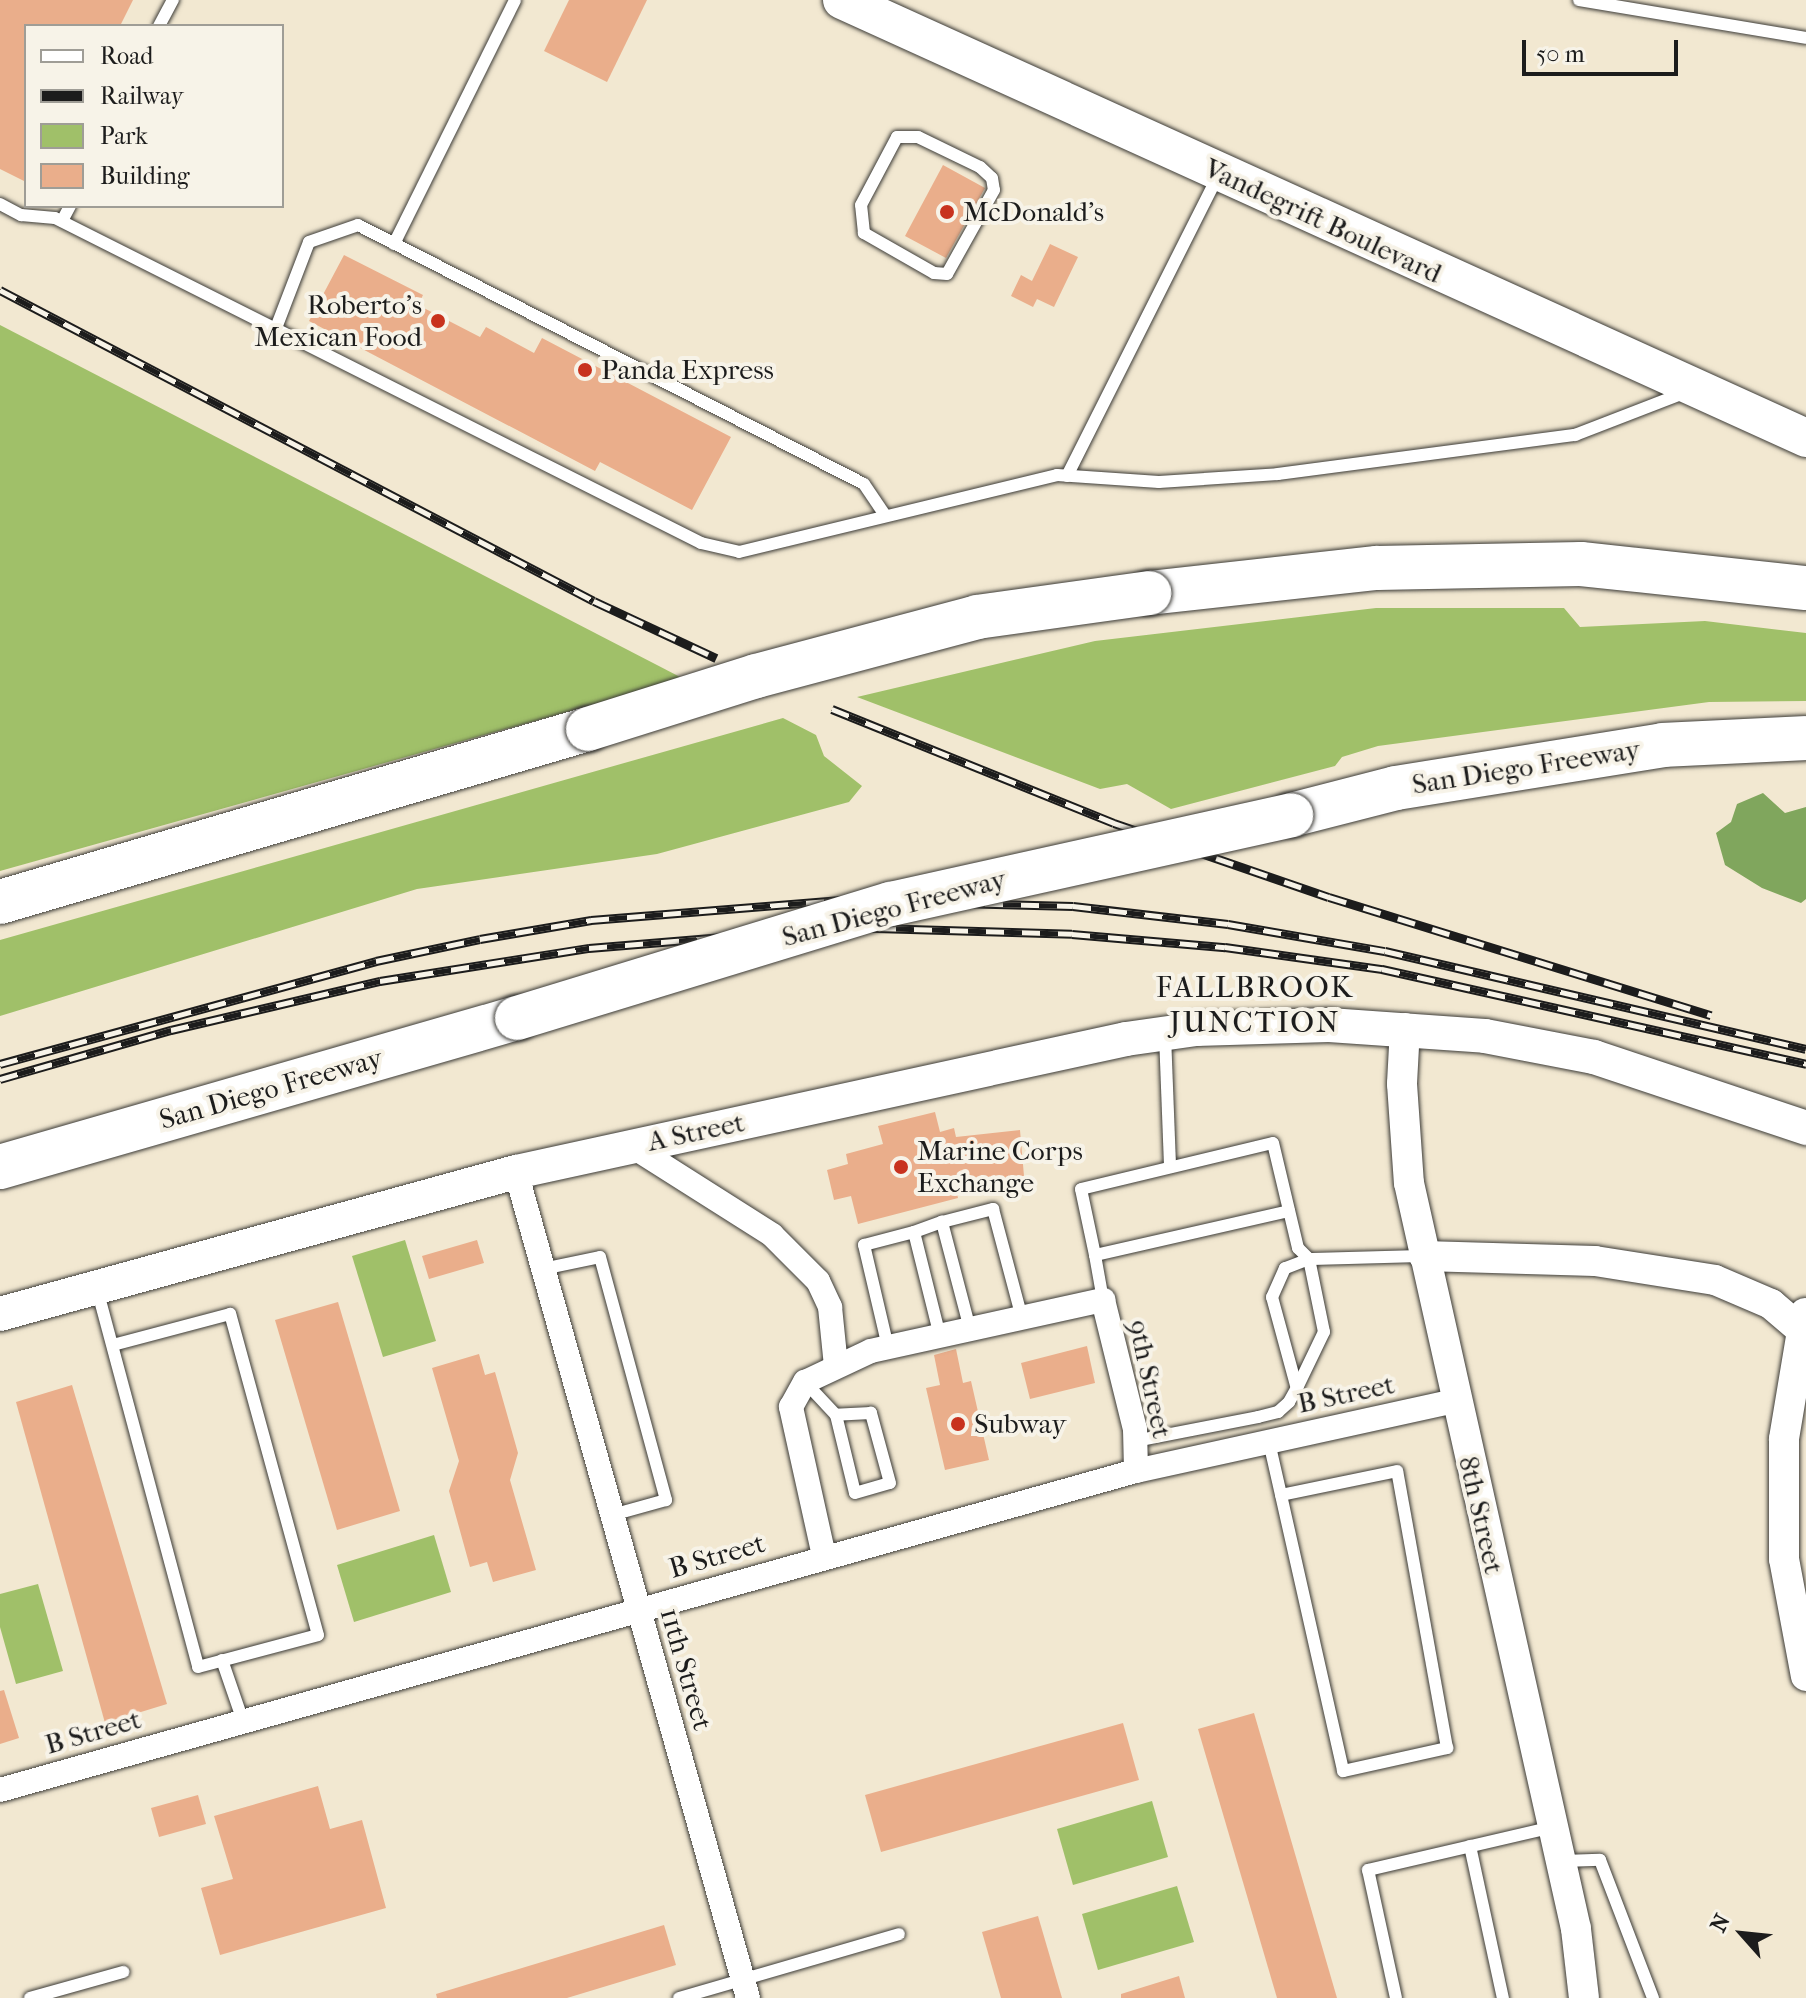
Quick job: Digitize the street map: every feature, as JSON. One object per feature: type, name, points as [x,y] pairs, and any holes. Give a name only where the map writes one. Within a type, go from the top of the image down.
[{"type":"highway","points":[[0,902],[977,617],[1149,593],[1377,568],[1581,564],[1806,588]]},
{"type":"highway","name":"San Diego Freeway","points":[[0,1167],[517,1018],[891,904],[1291,815],[1396,788],[1663,745],[1806,738]]},
{"type":"main road","name":"Vandegrift Boulevard","points":[[842,0],[1693,390],[1806,438]]},
{"type":"main road","name":"A Street","points":[[0,1314],[516,1172],[1165,1034],[1329,1025],[1485,1036],[1594,1057],[1806,1128]]},
{"type":"street","name":"8th Street","points":[[1405,1028],[1402,1084],[1408,1169],[1424,1256],[1553,1827],[1584,1998]]},
{"type":"street","points":[[632,1146],[772,1235],[818,1281],[830,1307],[836,1366]]},
{"type":"street","name":"11th Street","points":[[516,1172],[745,1988]]},
{"type":"street","points":[[1424,1256],[1658,1268],[1745,1290],[1804,1325],[1784,1439],[1784,1559],[1806,1676]]},
{"type":"street","points":[[824,1556],[791,1407],[805,1382],[836,1366],[888,1347],[1103,1300]]},
{"type":"street","name":"9th Street","points":[[1103,1300],[1135,1441],[1136,1471]]},
{"type":"street","name":"B Street","points":[[0,1790],[824,1556],[1136,1471],[1455,1401]]},
{"type":"lane","points":[[160,24],[173,0]]},
{"type":"lane","points":[[394,244],[515,0]]},
{"type":"lane","points":[[1579,0],[1806,38]]},
{"type":"lane","points":[[897,137],[918,137],[980,167],[992,178],[994,190],[947,274],[934,273],[872,240],[860,217],[861,205],[897,137]]},
{"type":"lane","points":[[1067,476],[1220,173]]},
{"type":"lane","points":[[0,204],[21,215],[62,221],[701,543],[739,552],[885,515],[1067,476],[1159,482],[1278,474],[1575,435],[1693,390]]},
{"type":"lane","points":[[62,221],[69,208]]},
{"type":"lane","points":[[276,328],[309,242],[358,225],[864,484],[885,515]]},
{"type":"lane","points":[[1165,1034],[1170,1167]]},
{"type":"lane","points":[[1103,1300],[1081,1189],[1273,1143],[1298,1248],[1309,1259],[1324,1332],[1297,1389],[1278,1412],[1135,1441]]},
{"type":"lane","points":[[888,1347],[864,1245],[993,1209],[1022,1318]]},
{"type":"lane","points":[[1095,1255],[1289,1211]]},
{"type":"lane","points":[[942,1222],[970,1329]]},
{"type":"lane","points":[[914,1232],[940,1336]]},
{"type":"lane","points":[[1297,1389],[1272,1297],[1285,1268],[1309,1259],[1424,1256]]},
{"type":"lane","points":[[543,1269],[600,1257],[666,1500],[612,1515]]},
{"type":"lane","points":[[97,1286],[198,1667],[318,1635],[230,1314],[113,1345]]},
{"type":"lane","points":[[805,1382],[836,1415],[855,1493],[890,1483],[871,1413],[836,1415]]},
{"type":"lane","points":[[1269,1442],[1343,1771],[1447,1748],[1397,1471],[1281,1495]]},
{"type":"lane","points":[[222,1660],[243,1721]]},
{"type":"lane","points":[[1396,1998],[1368,1870],[1553,1827]]},
{"type":"lane","points":[[1470,1846],[1503,1998]]},
{"type":"lane","points":[[1560,1861],[1600,1860],[1653,1998]]},
{"type":"lane","points":[[679,1998],[745,1988],[899,1934]]},
{"type":"lane","points":[[30,1998],[123,1972]]},
{"type":"green space","points":[[0,325],[684,679],[0,871]]},
{"type":"green space","points":[[1376,608],[1564,608],[1580,627],[1705,621],[1806,633],[1806,701],[1709,702],[1378,746],[1342,757],[1335,766],[1171,809],[1127,784],[1100,789],[857,697],[1095,641]]},
{"type":"green space","points":[[783,718],[816,735],[824,756],[862,786],[849,802],[657,854],[417,889],[0,1016],[0,940]]},
{"type":"green space","points":[[1763,793],[1785,813],[1806,807],[1806,899],[1801,903],[1762,888],[1725,865],[1716,833],[1731,822],[1737,804]]},
{"type":"green space","points":[[405,1240],[436,1341],[383,1357],[352,1256]]},
{"type":"green space","points":[[434,1535],[451,1592],[354,1622],[337,1565]]},
{"type":"green space","points":[[38,1584],[63,1671],[16,1684],[0,1627],[0,1594]]},
{"type":"green space","points":[[1152,1801],[1168,1857],[1073,1885],[1057,1829]]},
{"type":"green space","points":[[1177,1886],[1194,1942],[1098,1970],[1082,1914]]},
{"type":"building","points":[[0,0],[133,0],[121,24],[24,24],[24,181],[0,169]]},
{"type":"building","points":[[569,0],[647,0],[607,82],[544,51]]},
{"type":"building","name":"McDonald's","points":[[943,165],[985,188],[946,258],[905,236]]},
{"type":"building","points":[[1050,244],[1078,257],[1054,307],[1037,299],[1033,307],[1011,296],[1021,275],[1032,281]]},
{"type":"building","points":[[344,255],[423,295],[418,305],[480,337],[486,327],[534,353],[542,338],[731,437],[692,510],[600,462],[595,471],[309,321]]},
{"type":"building","name":"Marine Corps Exchange","points":[[935,1112],[940,1132],[954,1128],[956,1137],[1020,1130],[1024,1176],[955,1184],[958,1198],[858,1224],[851,1196],[834,1200],[827,1170],[848,1164],[846,1154],[883,1144],[878,1126]]},
{"type":"building","points":[[477,1240],[484,1263],[429,1279],[422,1256]]},
{"type":"building","points":[[338,1302],[400,1511],[337,1530],[275,1320]]},
{"type":"building","points":[[1087,1346],[1095,1383],[1030,1399],[1021,1363]]},
{"type":"building","name":"Subway","points":[[956,1349],[963,1383],[971,1381],[989,1460],[945,1470],[926,1388],[940,1385],[934,1355]]},
{"type":"building","points":[[479,1354],[485,1375],[495,1372],[518,1453],[510,1480],[536,1570],[493,1582],[487,1562],[470,1567],[449,1491],[459,1461],[432,1368]]},
{"type":"building","points":[[72,1385],[167,1704],[105,1723],[16,1402]]},
{"type":"building","points":[[4,1690],[19,1738],[0,1744],[0,1691]]},
{"type":"building","points":[[1254,1713],[1337,1998],[1277,1998],[1198,1729]]},
{"type":"building","points":[[1123,1723],[1139,1780],[881,1852],[865,1795]]},
{"type":"building","points":[[318,1786],[330,1829],[362,1820],[386,1908],[220,1955],[201,1888],[233,1879],[214,1816]]},
{"type":"building","points":[[198,1795],[206,1824],[159,1837],[151,1808]]},
{"type":"building","points":[[1038,1916],[1062,1998],[1001,1998],[982,1932]]},
{"type":"building","points":[[664,1925],[676,1965],[567,1998],[437,1998],[436,1994]]},
{"type":"building","points":[[1179,1976],[1185,1998],[1121,1998],[1121,1994]]},
{"type":"railway","points":[[0,290],[594,601],[716,658]]},
{"type":"railway","points":[[832,709],[1114,823],[1329,897],[1711,1015]]},
{"type":"railway","points":[[0,1064],[376,961],[480,939],[591,920],[841,900],[1073,906],[1228,924],[1385,951],[1806,1049]]},
{"type":"railway","points":[[0,1079],[171,1030],[380,981],[589,948],[842,927],[1072,934],[1225,947],[1382,969],[1806,1064]]},
{"type":"place","name":"McDonald's","points":[[947,212]]},
{"type":"place","name":"Roberto's Mexican Food","points":[[438,321]]},
{"type":"place","name":"Panda Express","points":[[585,370]]},
{"type":"place","name":"Marine Corps Exchange","points":[[901,1167]]},
{"type":"place","name":"Subway","points":[[958,1424]]},
{"type":"district","name":"FALLBROOK JUNCTION","points":[[1255,1005]]}]
